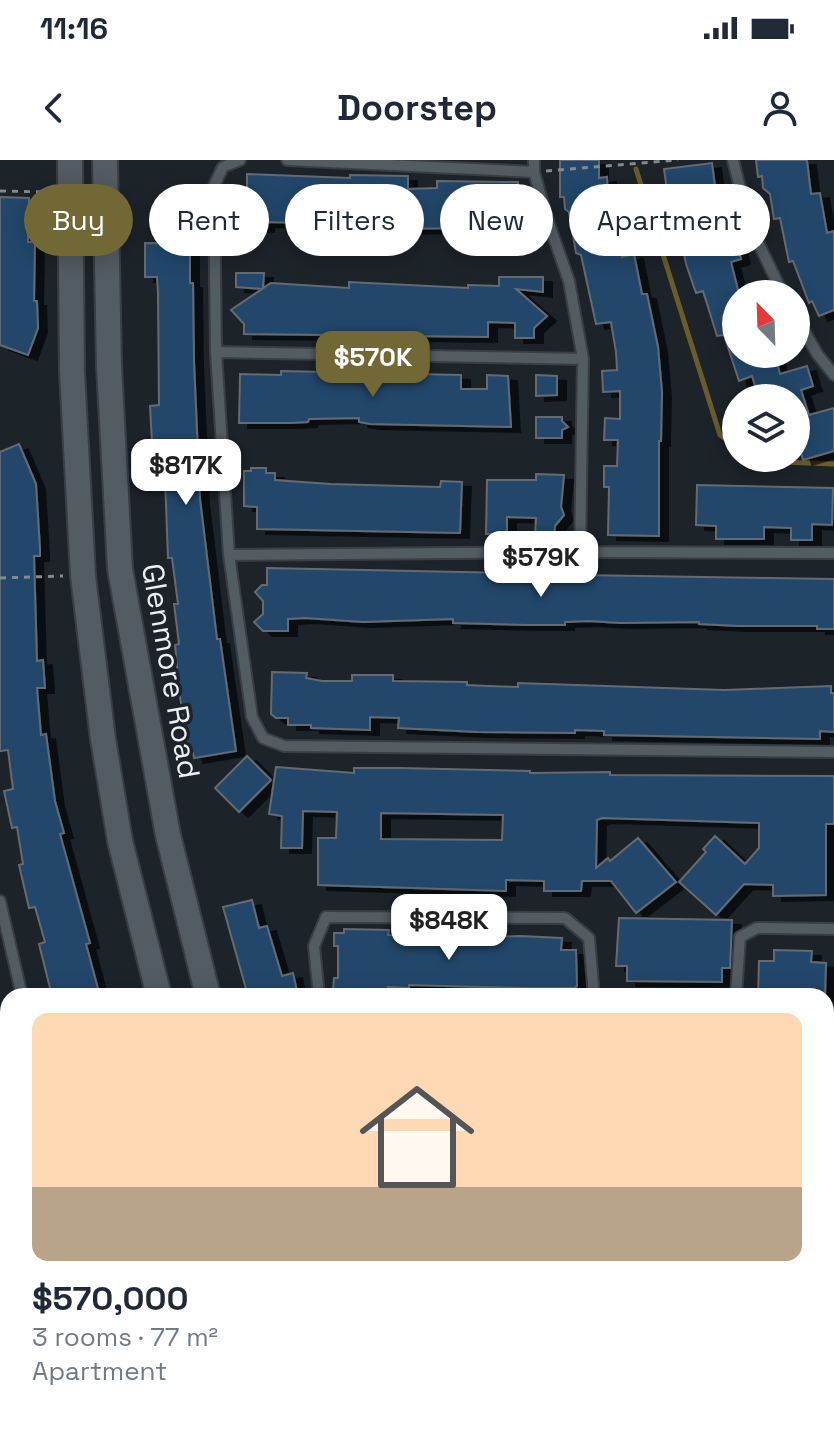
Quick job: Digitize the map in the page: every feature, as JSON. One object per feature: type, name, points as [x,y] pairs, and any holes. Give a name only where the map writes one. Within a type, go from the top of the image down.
[{"type":"main road","points":[[69,184],[70,160]]},
{"type":"main road","name":"Glenmore Road","points":[[105,160],[109,366],[120,569],[168,835],[206,988]]},
{"type":"main road","points":[[70,256],[72,372],[83,576],[103,739],[120,841],[157,988]]},
{"type":"lane","points":[[240,160],[223,167],[214,186],[216,352],[229,555],[252,717],[263,738],[284,746],[834,752]]},
{"type":"lane","points":[[287,160],[534,166],[547,218],[569,281],[583,359],[580,552]]},
{"type":"lane","points":[[733,160],[749,224],[776,280]]},
{"type":"lane","points":[[810,341],[834,375]]},
{"type":"lane","points":[[216,352],[583,359]]},
{"type":"lane","points":[[229,555],[834,553]]},
{"type":"lane","points":[[0,901],[20,988]]},
{"type":"lane","points":[[318,988],[314,946],[326,917],[565,918],[589,938],[593,988]]},
{"type":"lane","points":[[737,988],[740,937],[757,928],[834,929]]},
{"type":"path","points":[[534,166],[678,160]]},
{"type":"path","points":[[0,191],[24,192]]},
{"type":"path","points":[[0,578],[83,576]]},
{"type":"building","points":[[560,160],[599,160],[599,178],[607,177],[607,184],[569,184],[569,212],[565,209],[564,197],[560,197]]},
{"type":"building","points":[[756,160],[807,160],[811,194],[820,193],[827,233],[834,231],[834,310],[819,316],[812,301],[810,302],[810,280],[800,280],[793,261],[789,262],[780,218],[774,219],[770,184],[763,184],[762,176],[758,177]]},
{"type":"building","points":[[712,163],[715,184],[666,184],[664,169]]},
{"type":"building","points":[[247,174],[350,178],[350,175],[408,176],[408,184],[285,184],[285,222],[269,222],[269,184],[247,184]]},
{"type":"building","points":[[437,181],[518,182],[440,184],[440,228],[424,229],[424,188],[437,188]]},
{"type":"building","points":[[0,197],[24,198],[24,256],[35,256],[34,301],[37,301],[38,328],[28,355],[0,345]]},
{"type":"building","points":[[145,243],[149,243],[149,256],[190,256],[200,499],[217,639],[220,639],[236,751],[194,758],[193,753],[189,753],[180,697],[175,645],[179,644],[174,604],[178,604],[172,558],[168,558],[165,478],[154,478],[150,406],[159,405],[157,277],[145,277]]},
{"type":"building","points":[[581,256],[634,256],[642,294],[647,294],[658,347],[662,392],[659,536],[608,535],[609,487],[604,487],[604,466],[617,466],[618,440],[604,440],[605,418],[620,419],[620,391],[603,392],[602,371],[617,370],[616,352],[611,322],[596,324]]},
{"type":"building","points":[[684,256],[740,256],[741,259],[731,262],[736,280],[722,280],[722,335],[717,336],[703,291],[696,293]]},
{"type":"building","points":[[236,273],[264,273],[263,288],[271,283],[349,288],[349,282],[468,288],[468,285],[499,286],[499,277],[543,277],[543,292],[516,289],[547,316],[534,328],[534,338],[515,338],[515,323],[488,322],[488,337],[244,334],[244,324],[231,310],[262,289],[236,287]]},
{"type":"building","points":[[735,368],[778,368],[780,374],[808,368],[813,386],[755,384],[752,376],[739,381]]},
{"type":"building","points":[[281,371],[461,375],[461,389],[487,389],[487,375],[508,376],[511,427],[370,424],[359,422],[359,418],[239,423],[240,374],[281,375]]},
{"type":"building","points":[[536,375],[557,376],[557,395],[536,396]]},
{"type":"building","points":[[834,408],[834,451],[810,458],[810,415]]},
{"type":"building","points":[[536,417],[562,417],[568,427],[562,430],[562,438],[536,438]]},
{"type":"building","points":[[19,444],[36,484],[40,549],[40,556],[34,556],[37,661],[43,660],[45,688],[37,688],[41,735],[46,734],[55,801],[64,833],[60,834],[90,943],[86,944],[98,988],[50,988],[39,944],[45,942],[35,907],[29,908],[19,865],[23,864],[17,827],[12,828],[4,791],[13,789],[8,750],[0,751],[0,452]]},
{"type":"building","points":[[251,468],[266,468],[266,473],[275,473],[275,480],[330,484],[440,487],[441,481],[462,482],[460,533],[257,529],[257,507],[244,506],[244,471],[251,471]]},
{"type":"building","points":[[536,474],[564,475],[561,507],[564,515],[555,526],[554,536],[535,535],[536,518],[507,517],[507,534],[486,534],[487,480],[536,480]]},
{"type":"building","points":[[697,485],[833,488],[832,525],[812,524],[812,540],[791,540],[791,528],[764,527],[764,539],[716,539],[716,526],[696,525]]},
{"type":"building","points":[[267,568],[511,573],[551,575],[551,579],[580,581],[580,575],[834,579],[834,629],[699,622],[589,621],[565,622],[565,625],[528,625],[453,623],[453,619],[363,622],[305,618],[288,619],[288,631],[263,631],[254,622],[263,614],[263,601],[255,592],[262,585],[267,585]]},
{"type":"building","points":[[272,672],[307,673],[306,678],[322,681],[352,681],[352,675],[393,675],[393,681],[467,682],[467,685],[518,687],[518,683],[724,690],[831,686],[831,693],[834,693],[834,732],[820,731],[820,739],[604,735],[604,731],[575,730],[575,733],[477,732],[398,728],[399,718],[370,717],[370,730],[311,728],[311,725],[288,725],[288,718],[276,718],[271,714]]},
{"type":"building","points":[[247,756],[271,780],[239,812],[215,788]]},
{"type":"building","points":[[276,767],[354,773],[354,768],[400,768],[530,773],[610,772],[610,775],[834,776],[834,824],[826,824],[826,895],[773,896],[773,885],[744,884],[716,915],[679,882],[706,852],[703,849],[715,836],[745,864],[759,848],[759,823],[597,820],[596,868],[608,858],[610,861],[638,838],[676,882],[636,913],[611,881],[582,881],[581,891],[544,891],[544,881],[506,880],[506,891],[318,885],[318,838],[336,838],[337,812],[303,811],[302,848],[281,848],[282,816],[269,814]],"holes":[[[381,813],[503,815],[502,840],[381,839]]]},
{"type":"building","points":[[252,900],[259,928],[267,926],[282,976],[293,973],[296,988],[246,988],[223,907]]},
{"type":"building","points":[[619,918],[732,920],[730,968],[722,968],[722,982],[627,981],[627,966],[616,966]]},
{"type":"building","points":[[344,929],[389,930],[388,935],[451,938],[562,938],[561,950],[576,950],[577,986],[333,988],[334,978],[338,978],[338,946],[334,946],[334,933],[344,933]]},
{"type":"building","points":[[774,950],[812,951],[811,962],[826,963],[825,988],[758,988],[759,961],[774,961]]},
{"type":"waterway","points":[[636,169],[722,436]]},
{"type":"waterway","points":[[810,463],[834,464]]}]
